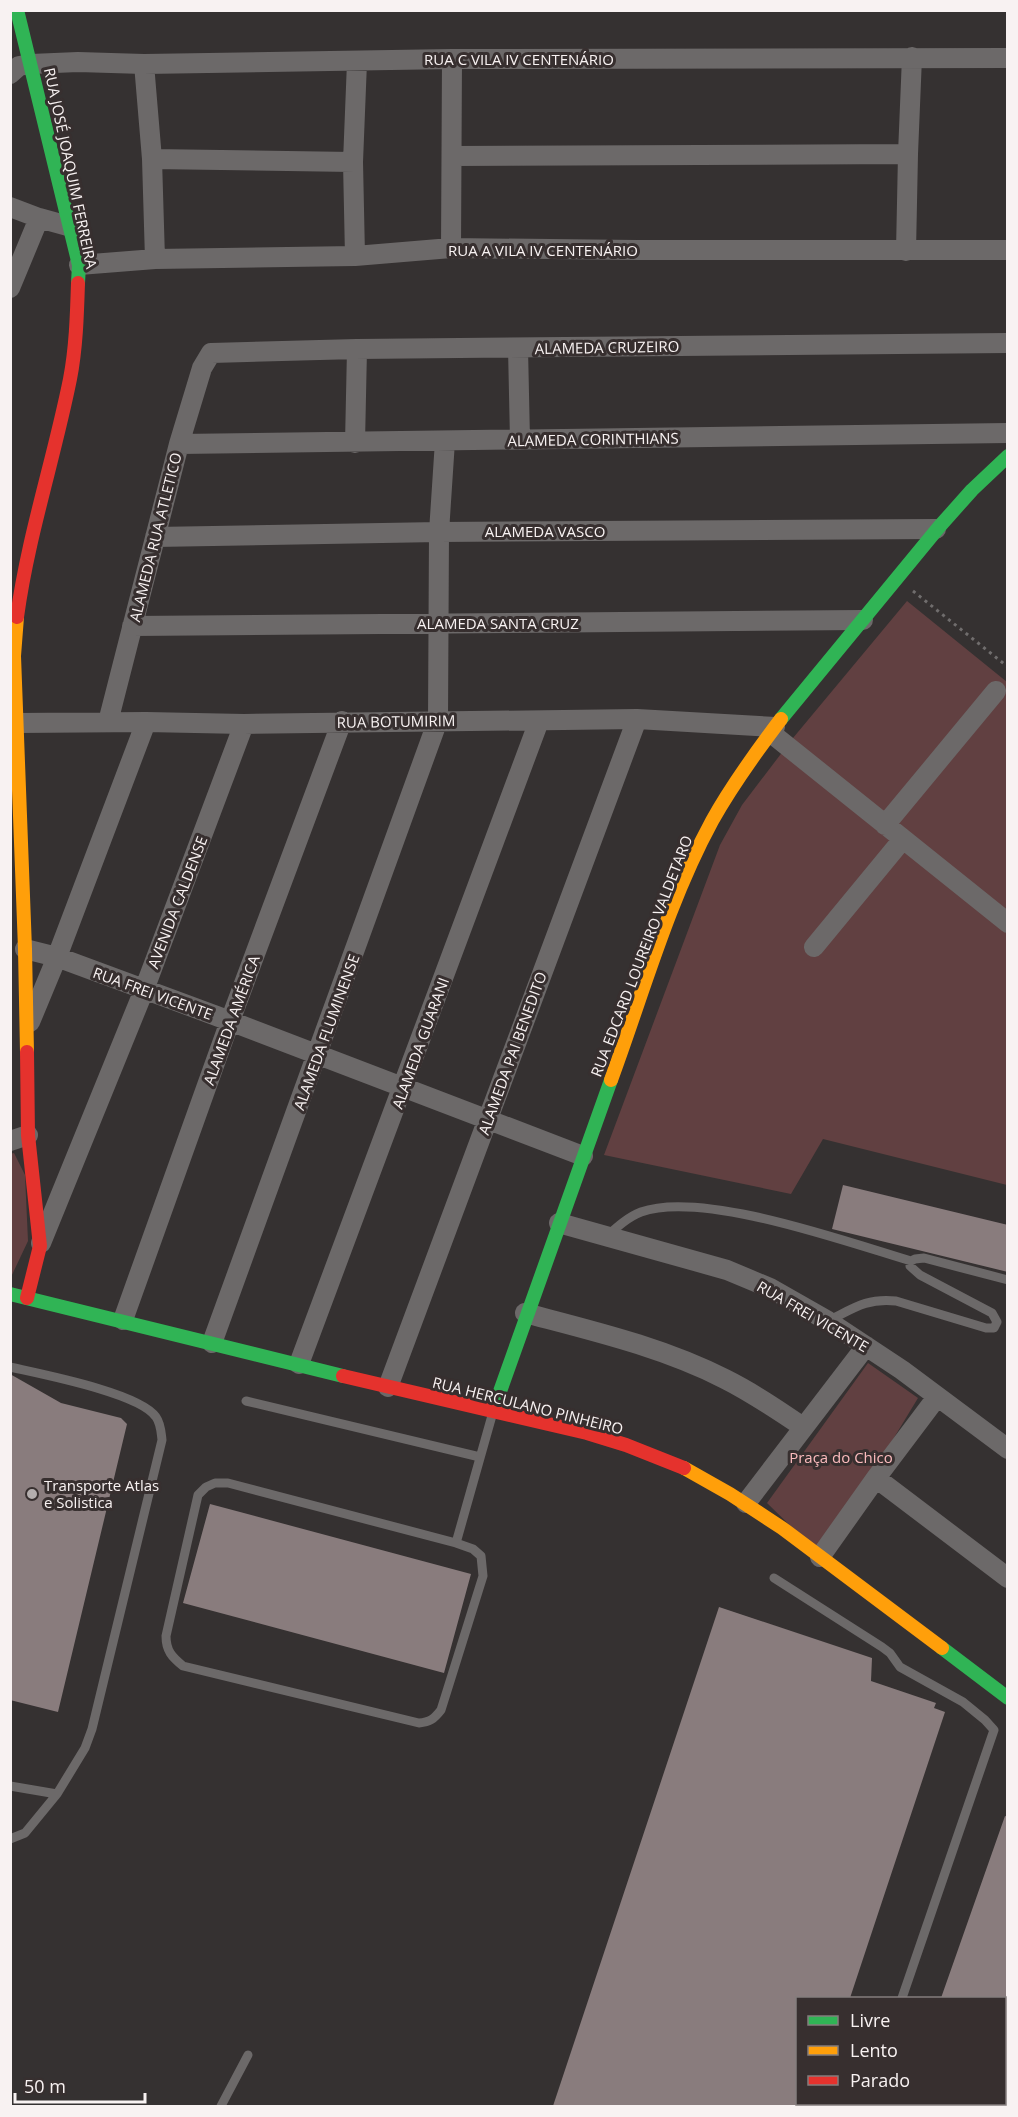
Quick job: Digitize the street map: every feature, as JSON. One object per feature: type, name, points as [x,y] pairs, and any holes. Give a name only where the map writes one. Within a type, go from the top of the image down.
[{"type":"street","name":"RUA JOSÉ JOAQUIM FERREIRA","points":[[17,10],[78,265],[77,323],[70,378],[22,573],[14,656],[27,1030],[16,1137],[40,1246],[27,1298]]},
{"type":"street","points":[[906,251],[912,57]]},
{"type":"street","name":"RUA C VILA IV CENTENÁRIO","points":[[31,64],[357,62],[452,59],[1008,58]]},
{"type":"street","points":[[451,248],[452,59]]},
{"type":"street","points":[[355,255],[353,162],[357,62]]},
{"type":"street","points":[[10,74],[19,66],[31,64]]},
{"type":"street","points":[[144,64],[152,159],[155,259]]},
{"type":"street","points":[[452,156],[908,154]]},
{"type":"street","points":[[152,159],[353,162]]},
{"type":"street","points":[[10,207],[69,226]]},
{"type":"street","points":[[10,288],[39,218]]},
{"type":"street","name":"RUA A VILA IV CENTENÁRIO","points":[[78,265],[155,259],[355,255],[451,248],[1008,250]]},
{"type":"street","name":"ALAMEDA CRUZEIRO","points":[[208,355],[215,351],[1008,343]]},
{"type":"street","points":[[518,348],[520,440]]},
{"type":"street","points":[[355,442],[357,349]]},
{"type":"street","name":"ALAMEDA RUA ATLETICO","points":[[108,722],[179,444],[208,355]]},
{"type":"street","name":"ALAMEDA CORINTHIANS","points":[[179,444],[1008,433]]},
{"type":"street","name":"ALAMEDA FLUMINENSE","points":[[212,1343],[438,720],[439,532],[445,441]]},
{"type":"street","name":"RUA EDCARD LOUREIRO VALDETARO","points":[[493,1411],[525,1313],[684,881],[707,832],[729,792],[773,730],[936,529],[978,482],[1008,456]]},
{"type":"street","name":"ALAMEDA VASCO","points":[[155,537],[439,532],[936,529]]},
{"type":"street","name":"ALAMEDA SANTA CRUZ","points":[[132,626],[863,620]]},
{"type":"street","points":[[885,825],[996,691]]},
{"type":"street","name":"RUA BOTUMIRIM","points":[[17,723],[244,724],[637,719],[773,730]]},
{"type":"street","name":"ALAMEDA PAI BENEDITO","points":[[388,1387],[637,719]]},
{"type":"street","name":"ALAMEDA GUARANI","points":[[299,1364],[539,721]]},
{"type":"street","points":[[27,1030],[146,722]]},
{"type":"street","name":"ALAMEDA AMÉRICA","points":[[123,1320],[230,1021],[342,722]]},
{"type":"street","name":"AVENIDA CALDENSE","points":[[40,1246],[144,990],[244,724]]},
{"type":"street","points":[[773,730],[885,825],[1004,913]]},
{"type":"street","points":[[814,947],[903,839]]},
{"type":"street","name":"RUA FREI VICENTE","points":[[25,949],[57,957],[230,1021],[583,1156]]},
{"type":"street","name":"RUA FREI VICENTE","points":[[559,1222],[727,1270],[770,1288],[828,1321],[902,1370],[1008,1449]]},
{"type":"street","name":"RUA HERCULANO PINHEIRO","points":[[10,1294],[493,1411],[606,1440],[655,1457],[696,1475],[746,1503],[1008,1698]]},
{"type":"street","points":[[525,1313],[618,1338],[679,1359],[724,1378],[760,1398],[803,1427]]},
{"type":"street","points":[[746,1503],[866,1346]]},
{"type":"street","points":[[820,1557],[937,1397]]},
{"type":"street","points":[[876,1478],[1008,1578]]},
{"type":"lane","points":[[607,1236],[640,1212],[680,1206],[771,1220],[911,1261],[924,1258],[1008,1280]]},
{"type":"lane","points":[[828,1321],[860,1304],[873,1300],[884,1300],[896,1301],[986,1328],[994,1328],[997,1318],[992,1313],[920,1275],[910,1266],[911,1261]]},
{"type":"lane","points":[[10,1367],[113,1393],[147,1407],[156,1417],[162,1440],[92,1729],[85,1748],[57,1794],[25,1833],[10,1839]]},
{"type":"lane","points":[[246,1401],[480,1457]]},
{"type":"lane","points":[[456,1542],[493,1411]]},
{"type":"lane","points":[[215,1483],[228,1483],[456,1542],[473,1549],[481,1556],[483,1576],[441,1710],[428,1722],[419,1723],[183,1666],[171,1656],[166,1647],[166,1636],[198,1495],[206,1487],[215,1483]]},
{"type":"lane","points":[[774,1578],[882,1647],[890,1653],[900,1667],[963,1702],[994,1730],[902,1997]]},
{"type":"lane","points":[[10,1786],[57,1794]]},
{"type":"lane","points":[[220,2106],[248,2055]]},
{"type":"path","points":[[914,592],[1008,667]]},
{"type":"green space","points":[[907,601],[1007,682],[1007,1185],[823,1139],[791,1194],[604,1155],[720,845],[742,805],[793,738]]},
{"type":"green space","points":[[14,1153],[25,1175],[28,1241],[11,1277],[10,1154]]},
{"type":"green space","name":"Praça do Chico","points":[[868,1363],[918,1398],[872,1474],[814,1549],[767,1503]]},
{"type":"building","points":[[843,1185],[1008,1225],[1008,1272],[832,1229]]},
{"type":"building","points":[[10,1374],[61,1403],[121,1418],[127,1424],[58,1712],[10,1700]]},
{"type":"building","points":[[210,1504],[471,1574],[444,1673],[183,1603]]},
{"type":"building","points":[[719,1607],[872,1658],[871,1681],[936,1703],[934,1708],[945,1712],[850,1997],[796,1997],[796,2105],[798,2106],[553,2106]]},
{"type":"building","points":[[1005,1816],[1008,1817],[1008,1998],[941,1997]]},
{"type":"traffic: fast","points":[[17,10],[79,265],[78,283]]},
{"type":"traffic: fast","points":[[781,719],[939,527],[972,490],[1008,456]]},
{"type":"traffic: fast","points":[[493,1411],[611,1080]]},
{"type":"traffic: fast","points":[[10,1294],[343,1376]]},
{"type":"traffic: fast","points":[[942,1648],[1008,1698]]},
{"type":"traffic: slow","points":[[17,617],[14,656],[27,1052]]},
{"type":"traffic: slow","points":[[611,1080],[657,948],[696,852],[728,795],[753,756],[781,719]]},
{"type":"traffic: slow","points":[[684,1468],[730,1494],[782,1528],[942,1648]]},
{"type":"traffic: jam","points":[[17,617],[34,527],[70,379],[75,343],[78,283]]},
{"type":"traffic: jam","points":[[27,1052],[28,1135],[40,1246],[27,1298]]},
{"type":"traffic: jam","points":[[343,1376],[587,1433],[626,1445],[684,1468]]},
{"type":"place","name":"Transporte Atlas e Solistica","points":[[32,1494]]}]
